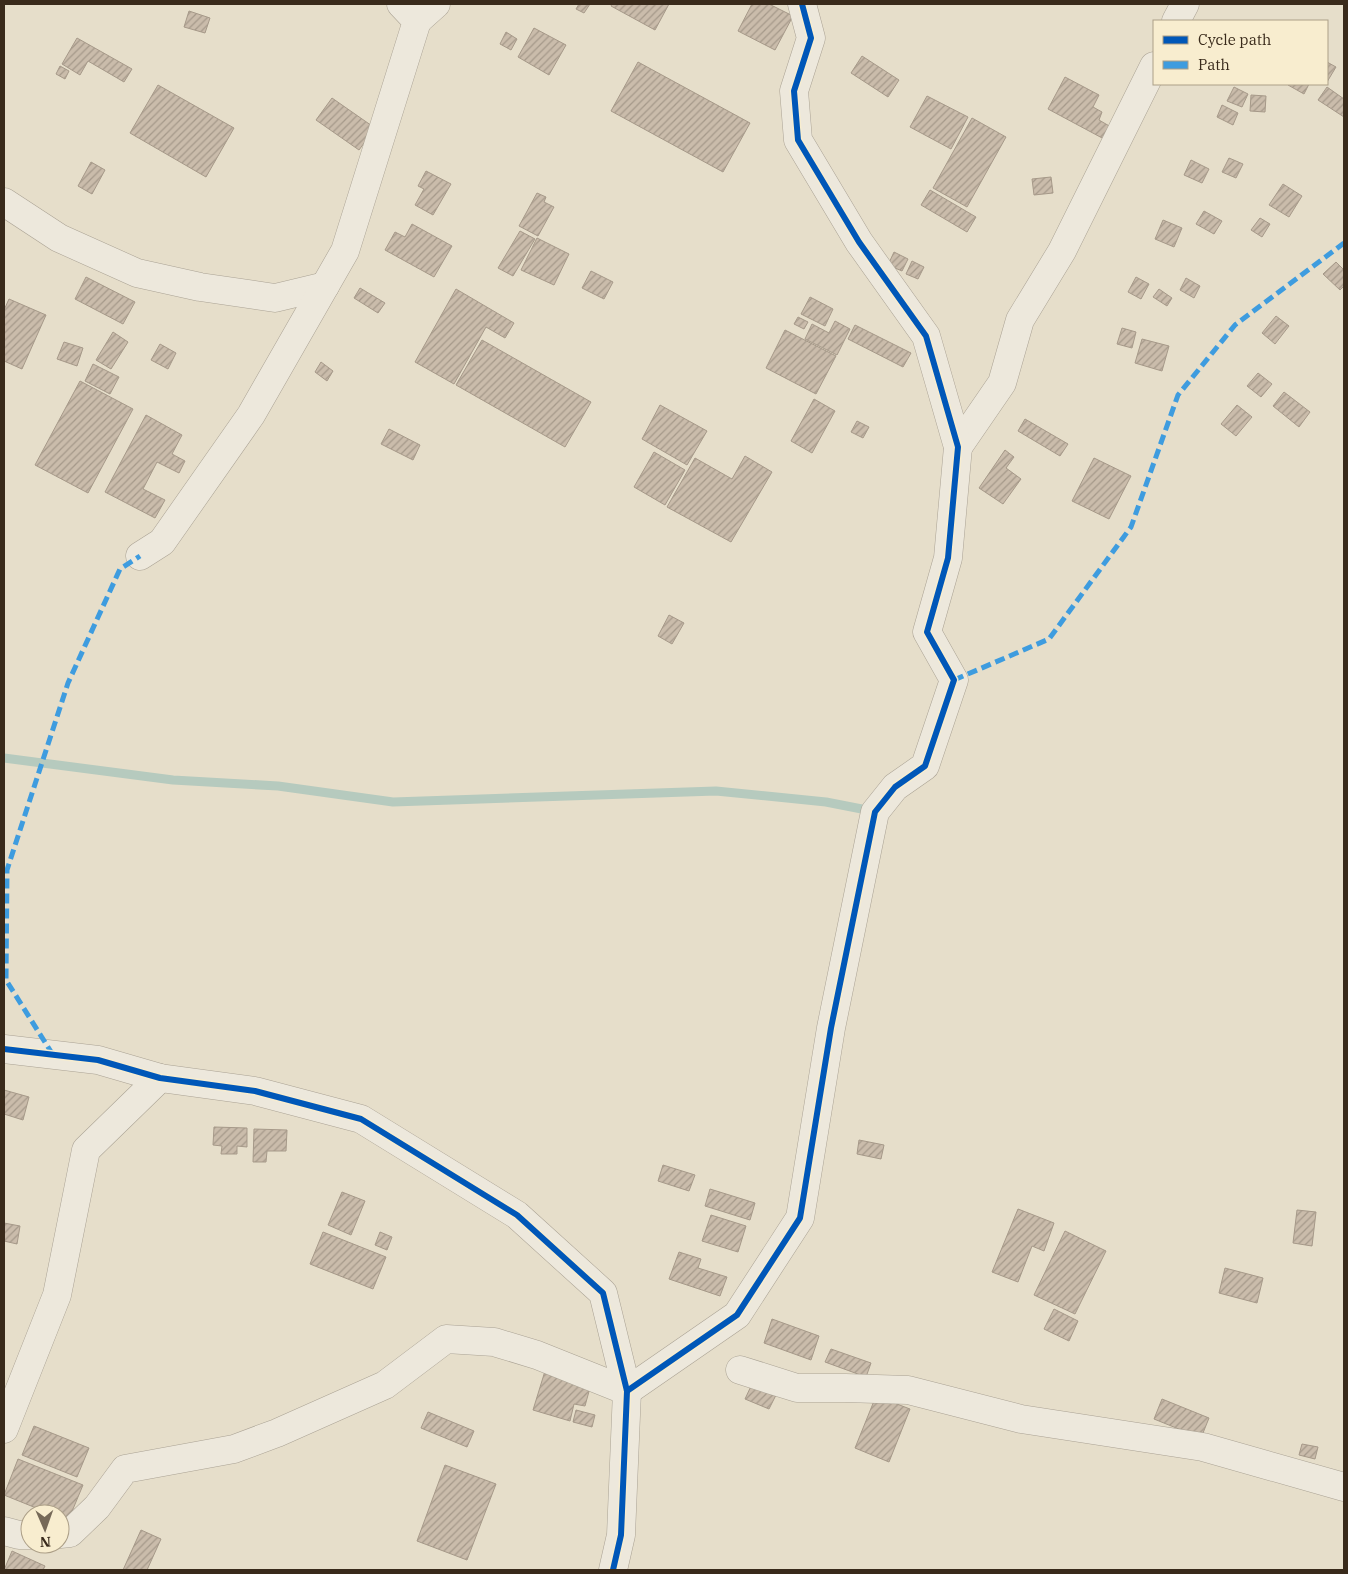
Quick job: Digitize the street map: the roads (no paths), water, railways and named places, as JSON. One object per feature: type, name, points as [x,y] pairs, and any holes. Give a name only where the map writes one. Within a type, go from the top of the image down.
[{"type":"street","points":[[627,1391],[737,1316],[800,1218],[831,1028],[875,812],[895,787],[925,766],[954,680],[927,632],[948,558],[958,447],[926,336],[859,242],[798,140],[794,91],[811,38],[802,4]]},
{"type":"street","points":[[1177,20],[1185,4]]},
{"type":"street","points":[[140,556],[162,542],[251,415],[345,251],[418,10]]},
{"type":"street","points":[[958,447],[1002,383],[1020,320],[1062,251],[1153,68]]},
{"type":"street","points":[[4,202],[59,238],[137,273],[200,287],[275,298],[325,286]]},
{"type":"street","points":[[4,1049],[98,1060],[160,1078],[256,1091],[361,1119],[517,1215],[603,1293],[627,1391],[621,1535],[613,1570]]},
{"type":"street","points":[[4,1429],[56,1295],[86,1150],[160,1078]]},
{"type":"street","points":[[70,1534],[97,1507],[125,1469],[234,1449],[277,1433],[384,1385],[446,1339],[494,1342],[537,1355],[627,1391]]},
{"type":"street","points":[[740,1370],[797,1388],[908,1390],[1021,1419],[1203,1447],[1344,1486]]},
{"type":"street","points":[[4,1531],[20,1535]]},
{"type":"waterway","points":[[4,758],[173,780],[278,786],[393,802],[716,791],[826,802],[872,811]]}]
